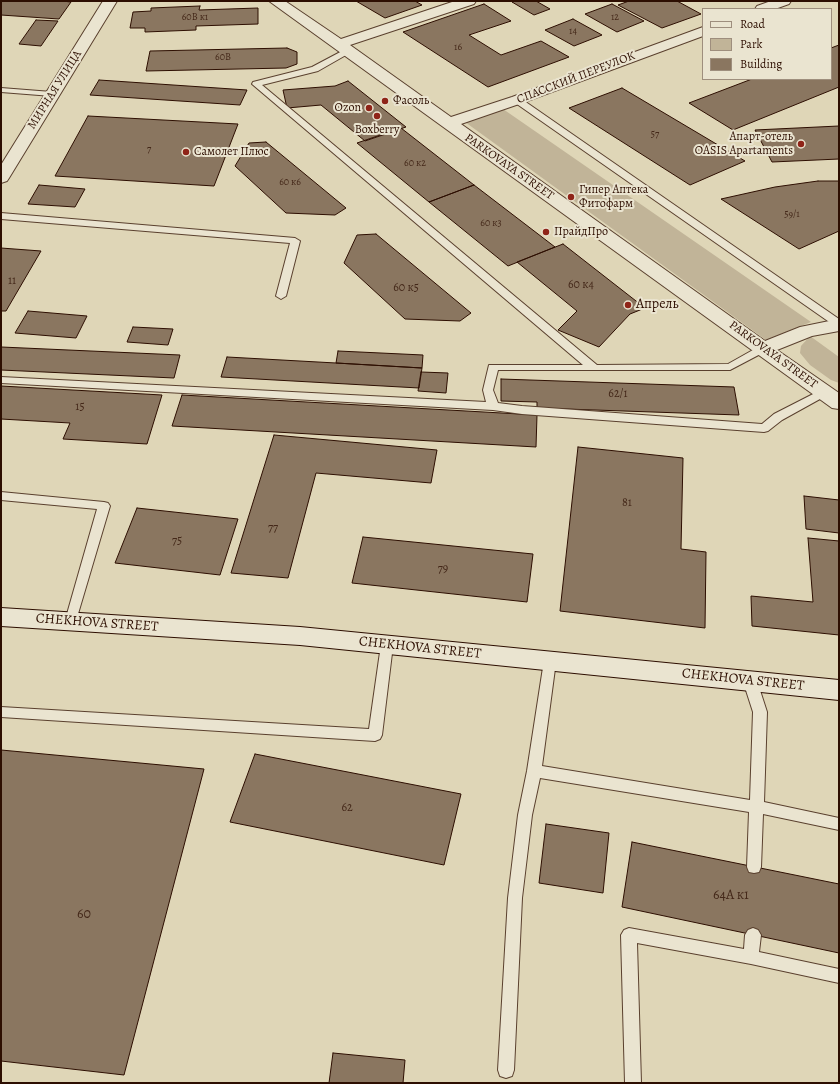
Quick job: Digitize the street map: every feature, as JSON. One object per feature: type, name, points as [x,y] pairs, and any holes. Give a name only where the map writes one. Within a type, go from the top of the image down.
[{"type":"street","name":"МИРНАЯ УЛИЦА","points":[[1,178],[110,1]]},
{"type":"street","name":"PARKOVAYA STREET","points":[[276,1],[344,48],[839,403]]},
{"type":"street","points":[[344,48],[469,1]]},
{"type":"street","points":[[765,8],[784,1]]},
{"type":"street","name":"СПАССКИЙ ПЕРЕУЛОК","points":[[448,123],[517,100],[702,30]]},
{"type":"street","points":[[764,348],[807,331],[839,325]]},
{"type":"street","name":"CHEKHOVA STREET","points":[[1,617],[300,636],[839,690]]},
{"type":"lane","points":[[344,48],[315,69],[256,84],[594,368]]},
{"type":"lane","points":[[1,90],[52,94]]},
{"type":"lane","points":[[517,100],[839,325]]},
{"type":"lane","points":[[1,216],[295,241],[281,296]]},
{"type":"lane","points":[[493,406],[488,390],[493,367],[730,367],[764,348]]},
{"type":"lane","points":[[1,380],[493,406],[522,410],[764,428],[778,417],[825,392]]},
{"type":"lane","points":[[1,496],[104,506],[71,621]]},
{"type":"lane","points":[[1,712],[375,735],[387,644]]},
{"type":"lane","points":[[506,1070],[515,898],[525,815],[534,771],[550,661]]},
{"type":"lane","points":[[750,681],[760,712],[754,867]]},
{"type":"lane","points":[[534,771],[757,808],[839,824]]},
{"type":"lane","points":[[751,957],[753,934]]},
{"type":"lane","points":[[633,1083],[629,935],[751,957],[839,976]]},
{"type":"green space","points":[[503,109],[811,322],[766,340],[465,122]]},
{"type":"green space","points":[[810,336],[839,357],[839,383],[831,380],[810,365],[800,353],[801,346]]},
{"type":"building","points":[[1,1],[71,2],[59,19],[1,15]]},
{"type":"building","points":[[356,1],[415,1],[422,5],[385,18]]},
{"type":"building","points":[[536,1],[550,9],[534,15],[512,2]]},
{"type":"building","points":[[629,1],[677,1],[701,14],[662,28],[618,5]]},
{"type":"building","points":[[484,4],[511,21],[469,35],[501,55],[541,41],[569,57],[488,87],[403,32]]},
{"type":"building","points":[[612,4],[644,21],[617,32],[585,14]]},
{"type":"building","points":[[200,6],[199,10],[258,8],[258,24],[196,26],[196,30],[145,32],[145,28],[130,28],[133,12],[151,11],[151,8]]},
{"type":"building","points":[[573,19],[602,35],[574,46],[545,30]]},
{"type":"building","points":[[36,20],[58,21],[41,46],[19,44]]},
{"type":"building","points":[[839,45],[839,87],[733,130],[689,103],[749,80],[832,80],[832,48]]},
{"type":"building","points":[[287,48],[297,52],[297,64],[286,68],[146,71],[150,51]]},
{"type":"building","points":[[99,80],[247,90],[240,105],[90,95]]},
{"type":"building","points":[[348,81],[406,127],[365,141],[321,105],[287,108],[283,90],[335,86]]},
{"type":"building","points":[[622,88],[745,161],[690,185],[569,108]]},
{"type":"building","points":[[88,116],[238,124],[214,186],[55,176]]},
{"type":"building","name":"Апарт-отель OASIS Apartaments","points":[[839,126],[839,159],[772,162],[755,130]]},
{"type":"building","points":[[401,128],[474,185],[429,202],[357,143]]},
{"type":"building","points":[[266,142],[346,208],[335,215],[286,213],[235,166],[249,143]]},
{"type":"building","points":[[818,181],[839,181],[839,231],[799,249],[721,199],[775,187]]},
{"type":"building","points":[[39,185],[85,189],[75,207],[28,204]]},
{"type":"building","points":[[474,185],[555,247],[508,266],[429,202]]},
{"type":"building","points":[[376,234],[471,313],[460,321],[405,319],[344,263],[357,235]]},
{"type":"building","points":[[563,244],[645,308],[630,314],[599,347],[558,330],[577,311],[517,262]]},
{"type":"building","points":[[1,248],[41,251],[6,311],[1,311]]},
{"type":"building","points":[[28,311],[87,316],[76,338],[15,333]]},
{"type":"building","points":[[133,327],[173,329],[168,345],[127,342]]},
{"type":"building","points":[[1,347],[180,355],[174,378],[1,370]]},
{"type":"building","points":[[338,351],[423,355],[422,368],[336,363]]},
{"type":"building","points":[[227,357],[422,368],[419,388],[221,377]]},
{"type":"building","points":[[421,372],[448,373],[446,393],[418,391]]},
{"type":"building","points":[[501,379],[734,387],[739,415],[537,408],[537,402],[501,401]]},
{"type":"building","points":[[1,386],[162,395],[147,444],[63,439],[70,423],[1,419]]},
{"type":"building","points":[[182,395],[537,415],[536,447],[172,426]]},
{"type":"building","points":[[274,435],[437,450],[431,483],[316,473],[288,578],[231,573]]},
{"type":"building","points":[[578,447],[683,458],[681,549],[706,552],[705,628],[560,611]]},
{"type":"building","points":[[804,496],[839,500],[839,533],[806,529]]},
{"type":"building","points":[[137,508],[238,519],[220,575],[115,563]]},
{"type":"building","points":[[363,537],[533,554],[527,602],[352,583]]},
{"type":"building","points":[[808,538],[839,541],[839,635],[752,626],[751,596],[813,602]]},
{"type":"building","points":[[1,750],[204,769],[124,1075],[1,1061]]},
{"type":"building","points":[[255,754],[461,794],[444,865],[230,822]]},
{"type":"building","points":[[546,824],[609,833],[603,893],[539,883]]},
{"type":"building","points":[[632,842],[839,884],[839,953],[622,907]]},
{"type":"building","points":[[333,1053],[405,1060],[403,1083],[329,1083]]},
{"type":"place","name":"Фасоль","points":[[385,101]]},
{"type":"place","name":"Ozon","points":[[369,108]]},
{"type":"place","name":"Boxberry","points":[[377,116]]},
{"type":"place","name":"Апарт-отель OASIS Apartaments","points":[[801,144]]},
{"type":"place","name":"Самолет Плюс","points":[[186,152]]},
{"type":"place","name":"Гипер Аптека Фитофарм","points":[[571,197]]},
{"type":"place","name":"ПрайдПро","points":[[546,232]]},
{"type":"place","name":"Апрель","points":[[628,305]]}]
